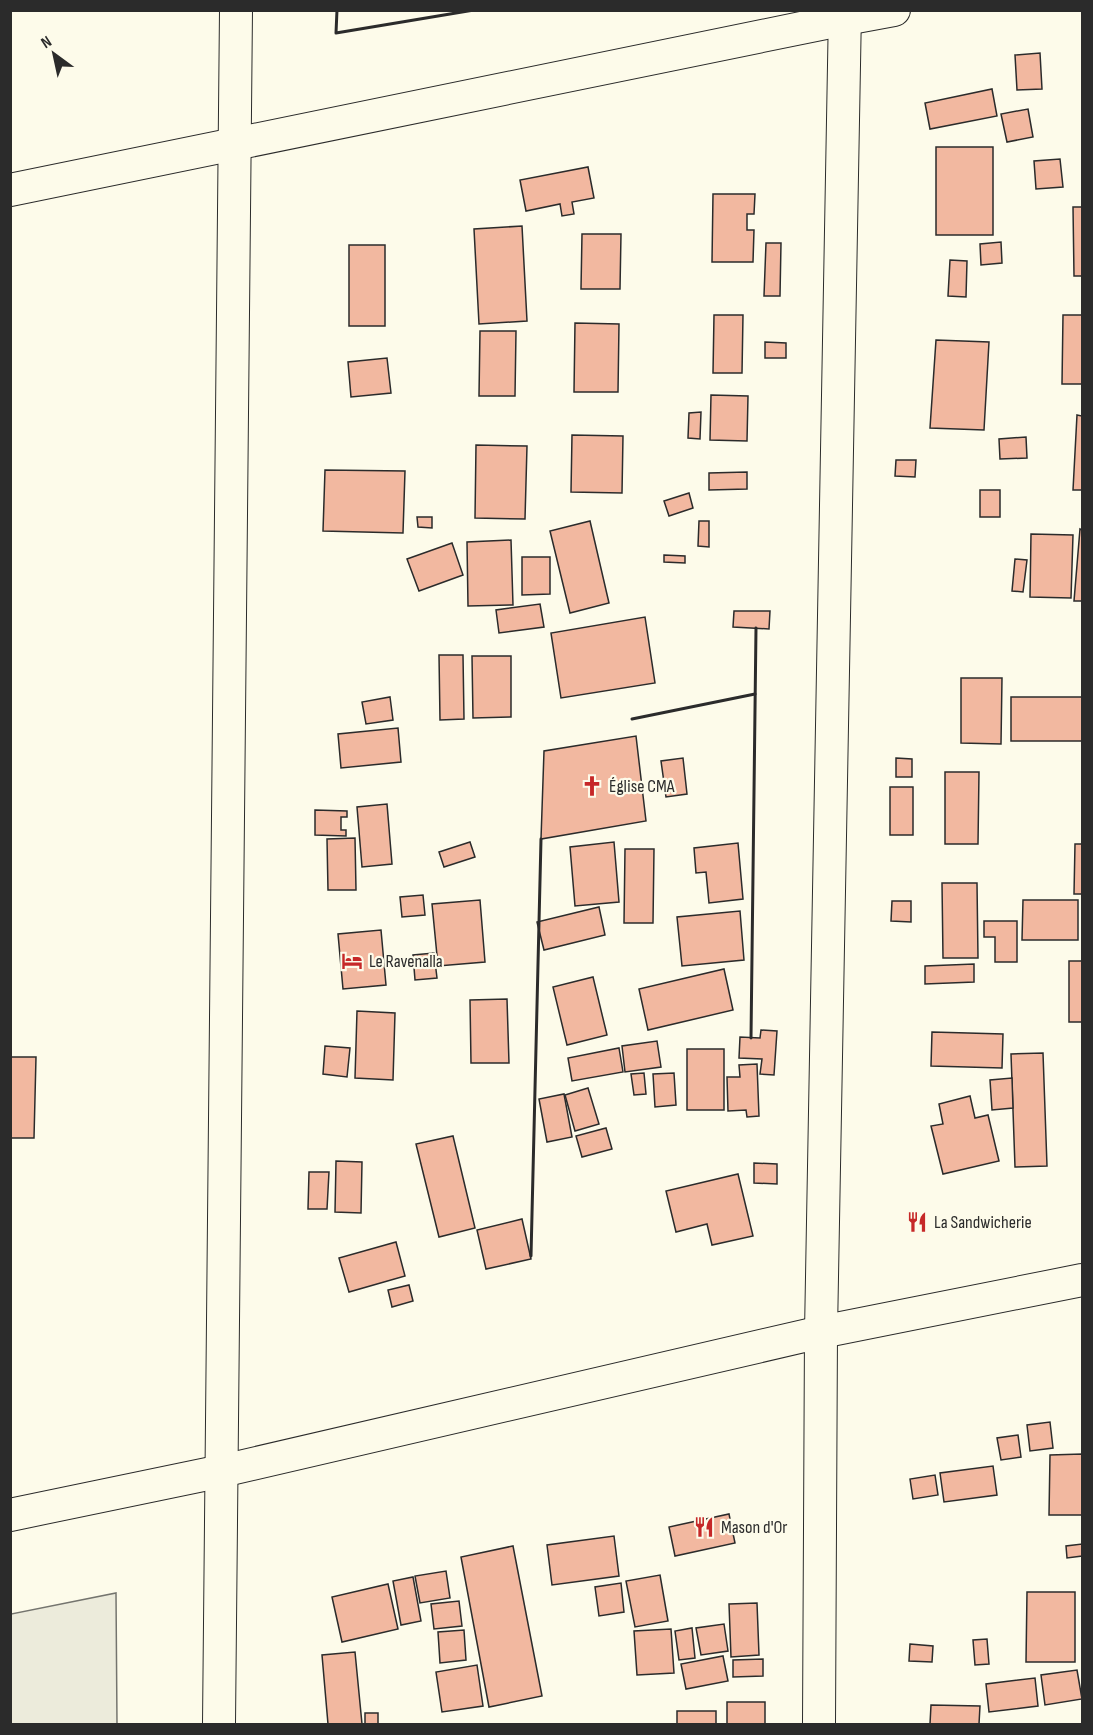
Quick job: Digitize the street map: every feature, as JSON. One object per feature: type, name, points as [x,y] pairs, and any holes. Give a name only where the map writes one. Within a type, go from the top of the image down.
[{"type":"street","points":[[219,1725],[236,10]]},
{"type":"street","points":[[10,190],[845,15],[894,10]]},
{"type":"street","points":[[819,1725],[821,1332],[845,15]]},
{"type":"street","points":[[10,1515],[222,1471],[821,1332],[1083,1280]]},
{"type":"shaded area","points":[[116,1593],[117,1724],[11,1724],[11,1614]]},
{"type":"building","points":[[1040,53],[1042,89],[1017,90],[1015,55]]},
{"type":"building","points":[[992,89],[997,116],[930,129],[925,103]]},
{"type":"building","points":[[1028,109],[1033,137],[1007,142],[1001,114]]},
{"type":"building","points":[[936,147],[993,147],[993,235],[936,235]]},
{"type":"building","points":[[1060,159],[1063,187],[1036,189],[1034,161]]},
{"type":"building","points":[[588,167],[594,198],[572,202],[574,214],[562,216],[560,204],[526,211],[520,180]]},
{"type":"building","points":[[713,194],[755,194],[754,214],[747,214],[747,230],[754,230],[753,262],[712,262]]},
{"type":"building","points":[[1073,207],[1082,207],[1082,276],[1074,276]]},
{"type":"building","points":[[522,226],[527,321],[479,324],[474,229]]},
{"type":"building","points":[[582,234],[621,234],[620,289],[581,289]]},
{"type":"building","points":[[1001,242],[1002,263],[981,265],[980,244]]},
{"type":"building","points":[[766,243],[781,243],[780,296],[764,296]]},
{"type":"building","points":[[349,245],[385,245],[385,326],[349,326]]},
{"type":"building","points":[[950,260],[967,261],[966,297],[948,296]]},
{"type":"building","points":[[714,315],[743,315],[742,373],[713,373]]},
{"type":"building","points":[[1063,315],[1082,315],[1082,384],[1062,384]]},
{"type":"building","points":[[575,323],[619,324],[618,392],[574,392]]},
{"type":"building","points":[[480,331],[516,331],[515,396],[479,396]]},
{"type":"building","points":[[936,340],[989,342],[984,430],[930,428]]},
{"type":"building","points":[[765,342],[786,343],[786,358],[765,358]]},
{"type":"building","points":[[387,358],[391,393],[351,397],[348,362]]},
{"type":"building","points":[[711,395],[748,396],[747,441],[710,440]]},
{"type":"building","points":[[701,412],[700,439],[688,438],[689,413]]},
{"type":"building","points":[[1077,415],[1082,416],[1082,490],[1073,490]]},
{"type":"building","points":[[572,435],[623,436],[622,493],[571,492]]},
{"type":"building","points":[[1026,437],[1027,458],[1000,459],[999,439]]},
{"type":"building","points":[[476,445],[527,446],[525,519],[475,518]]},
{"type":"building","points":[[896,460],[916,460],[915,477],[895,476]]},
{"type":"building","points":[[325,470],[405,471],[403,533],[323,531]]},
{"type":"building","points":[[747,472],[747,489],[709,490],[709,473]]},
{"type":"building","points":[[980,490],[1000,490],[1000,517],[980,517]]},
{"type":"building","points":[[689,493],[693,508],[669,516],[664,501]]},
{"type":"building","points":[[417,517],[432,517],[432,528],[418,527]]},
{"type":"building","points":[[590,521],[609,603],[570,613],[550,531]]},
{"type":"building","points":[[699,521],[709,521],[709,547],[698,546]]},
{"type":"building","points":[[1080,529],[1082,530],[1082,601],[1074,601]]},
{"type":"building","points":[[1031,534],[1073,535],[1071,598],[1030,597]]},
{"type":"building","points":[[511,540],[513,605],[468,606],[467,542]]},
{"type":"building","points":[[452,543],[463,575],[419,591],[407,559]]},
{"type":"building","points":[[664,555],[685,556],[685,563],[664,562]]},
{"type":"building","points":[[522,557],[550,557],[550,594],[522,595]]},
{"type":"building","points":[[1015,559],[1027,560],[1023,592],[1012,591]]},
{"type":"building","points":[[540,604],[544,627],[499,633],[496,610]]},
{"type":"building","points":[[734,611],[770,611],[769,629],[733,627]]},
{"type":"building","points":[[645,617],[655,683],[561,698],[551,633]]},
{"type":"building","points":[[439,655],[463,655],[464,719],[440,720]]},
{"type":"building","points":[[472,656],[511,656],[511,717],[473,718]]},
{"type":"building","points":[[961,678],[1002,678],[1001,744],[961,743]]},
{"type":"building","points":[[390,697],[393,720],[366,724],[362,702]]},
{"type":"building","points":[[1011,697],[1082,697],[1082,741],[1011,741]]},
{"type":"building","points":[[398,728],[401,762],[341,768],[338,734]]},
{"type":"building","name":"Église CMA","points":[[636,736],[646,821],[541,839],[544,751]]},
{"type":"building","points":[[683,758],[687,794],[666,797],[661,761]]},
{"type":"building","points":[[896,758],[912,759],[912,777],[896,777]]},
{"type":"building","points":[[945,772],[979,772],[978,844],[945,844]]},
{"type":"building","points":[[890,787],[913,787],[913,835],[890,835]]},
{"type":"building","points":[[387,804],[392,864],[362,867],[357,807]]},
{"type":"building","points":[[315,810],[347,811],[347,817],[341,817],[341,830],[346,830],[346,836],[315,835]]},
{"type":"building","points":[[355,838],[356,890],[328,890],[327,839]]},
{"type":"building","points":[[470,842],[475,857],[444,867],[439,852]]},
{"type":"building","points":[[614,842],[619,902],[575,906],[570,847]]},
{"type":"building","points":[[738,843],[743,899],[709,903],[706,872],[696,873],[694,848]]},
{"type":"building","points":[[1075,844],[1082,844],[1082,894],[1074,894]]},
{"type":"building","points":[[625,849],[654,849],[653,923],[624,923]]},
{"type":"building","points":[[942,883],[977,883],[978,958],[943,958]]},
{"type":"building","points":[[423,895],[425,915],[402,917],[400,897]]},
{"type":"building","points":[[480,900],[485,962],[438,966],[432,904]]},
{"type":"building","points":[[1023,900],[1078,900],[1078,940],[1022,940]]},
{"type":"building","points":[[892,901],[911,901],[911,922],[891,921]]},
{"type":"building","points":[[599,907],[605,935],[544,950],[537,922]]},
{"type":"building","points":[[740,911],[744,960],[682,966],[677,917]]},
{"type":"building","points":[[984,921],[1017,921],[1017,962],[995,962],[995,937],[984,937]]},
{"type":"building","points":[[381,930],[386,985],[343,989],[338,934]]},
{"type":"building","points":[[434,953],[437,978],[415,980],[413,955]]},
{"type":"building","points":[[1069,961],[1082,961],[1082,1022],[1069,1022]]},
{"type":"building","points":[[974,964],[974,982],[925,984],[925,966]]},
{"type":"building","points":[[724,969],[733,1010],[648,1030],[639,989]]},
{"type":"building","points":[[593,977],[607,1035],[567,1045],[553,987]]},
{"type":"building","points":[[507,999],[509,1063],[471,1063],[470,1000]]},
{"type":"building","points":[[357,1011],[395,1013],[393,1080],[355,1078]]},
{"type":"building","points":[[761,1030],[777,1031],[774,1075],[760,1074],[762,1059],[739,1058],[740,1037],[760,1038]]},
{"type":"building","points":[[932,1032],[1003,1034],[1002,1068],[931,1066]]},
{"type":"building","points":[[657,1041],[661,1067],[625,1072],[622,1046]]},
{"type":"building","points":[[325,1046],[350,1048],[347,1077],[323,1074]]},
{"type":"building","points":[[619,1048],[623,1072],[572,1081],[568,1058]]},
{"type":"building","points":[[687,1049],[724,1049],[724,1110],[687,1110]]},
{"type":"building","points":[[1043,1053],[1047,1166],[1015,1167],[1011,1054]]},
{"type":"building","points":[[10,1057],[36,1057],[34,1138],[10,1138]]},
{"type":"building","points":[[757,1064],[759,1116],[747,1117],[746,1110],[728,1111],[727,1077],[740,1077],[739,1065]]},
{"type":"building","points":[[644,1073],[646,1094],[634,1095],[631,1074]]},
{"type":"building","points":[[674,1073],[676,1105],[655,1107],[653,1074]]},
{"type":"building","points":[[1012,1078],[1013,1108],[992,1110],[990,1080]]},
{"type":"building","points":[[588,1088],[599,1124],[575,1131],[565,1095]]},
{"type":"building","points":[[564,1094],[572,1137],[547,1142],[539,1099]]},
{"type":"building","points":[[970,1096],[975,1118],[988,1115],[999,1161],[943,1174],[931,1126],[943,1124],[939,1104]]},
{"type":"building","points":[[606,1128],[612,1149],[582,1157],[576,1136]]},
{"type":"building","points":[[453,1136],[475,1228],[439,1237],[416,1144]]},
{"type":"building","points":[[336,1161],[362,1162],[361,1213],[335,1212]]},
{"type":"building","points":[[754,1163],[777,1164],[777,1184],[754,1183]]},
{"type":"building","points":[[309,1172],[329,1172],[327,1209],[308,1209]]},
{"type":"building","points":[[738,1174],[753,1236],[712,1245],[707,1224],[676,1232],[666,1191]]},
{"type":"building","points":[[522,1219],[531,1259],[486,1269],[477,1230]]},
{"type":"building","points":[[396,1242],[405,1276],[349,1292],[339,1258]]},
{"type":"building","points":[[409,1285],[413,1301],[392,1307],[388,1290]]},
{"type":"building","points":[[1050,1422],[1053,1448],[1030,1451],[1027,1425]]},
{"type":"building","points":[[1018,1435],[1021,1457],[1001,1460],[997,1438]]},
{"type":"building","points":[[1082,1454],[1082,1515],[1049,1515],[1050,1455]]},
{"type":"building","points":[[993,1466],[997,1495],[944,1502],[940,1473]]},
{"type":"building","points":[[935,1475],[938,1495],[913,1499],[910,1479]]},
{"type":"building","points":[[729,1514],[735,1543],[675,1556],[669,1527]]},
{"type":"building","points":[[614,1536],[619,1576],[552,1585],[547,1545]]},
{"type":"building","points":[[1082,1544],[1082,1556],[1067,1558],[1066,1546]]},
{"type":"building","points":[[513,1546],[542,1696],[489,1707],[461,1557]]},
{"type":"building","points":[[446,1571],[450,1598],[420,1603],[415,1576]]},
{"type":"building","points":[[660,1575],[668,1621],[635,1627],[626,1581]]},
{"type":"building","points":[[413,1577],[421,1621],[401,1625],[393,1581]]},
{"type":"building","points":[[621,1583],[624,1612],[599,1616],[595,1587]]},
{"type":"building","points":[[388,1584],[398,1629],[342,1642],[332,1597]]},
{"type":"building","points":[[1027,1592],[1075,1592],[1075,1662],[1026,1662]]},
{"type":"building","points":[[459,1601],[462,1626],[434,1629],[431,1604]]},
{"type":"building","points":[[757,1603],[759,1655],[731,1657],[729,1604]]},
{"type":"building","points":[[724,1624],[728,1651],[701,1655],[696,1628]]},
{"type":"building","points":[[692,1628],[695,1658],[679,1660],[675,1631]]},
{"type":"building","points":[[671,1629],[674,1673],[637,1675],[634,1631]]},
{"type":"building","points":[[464,1630],[466,1660],[440,1663],[438,1632]]},
{"type":"building","points":[[987,1639],[989,1664],[975,1665],[973,1640]]},
{"type":"building","points":[[910,1644],[933,1646],[932,1662],[909,1661]]},
{"type":"building","points":[[355,1652],[362,1724],[328,1724],[322,1655]]},
{"type":"building","points":[[723,1656],[728,1681],[686,1689],[681,1664]]},
{"type":"building","points":[[763,1659],[763,1676],[733,1677],[733,1660]]},
{"type":"building","points":[[477,1665],[483,1706],[442,1712],[436,1672]]},
{"type":"building","points":[[1077,1670],[1082,1699],[1045,1705],[1041,1675]]},
{"type":"building","points":[[1035,1678],[1038,1706],[989,1712],[986,1684]]},
{"type":"building","points":[[727,1702],[765,1702],[765,1724],[727,1724]]},
{"type":"building","points":[[931,1705],[980,1706],[979,1724],[930,1724]]},
{"type":"building","points":[[677,1711],[716,1711],[716,1724],[677,1724]]},
{"type":"building","points":[[365,1713],[378,1713],[378,1724],[365,1724]]},
{"type":"wall","points":[[337,10],[336,33],[474,10]]},
{"type":"wall","points":[[751,1038],[756,628]]},
{"type":"wall","points":[[632,719],[755,694]]},
{"type":"wall","points":[[531,1256],[541,839]]},
{"type":"place","name":"Église CMA","points":[[592,786]]},
{"type":"place","name":"Le Ravenalla","points":[[352,961]]},
{"type":"place","name":"La Sandwicherie","points":[[917,1222]]},
{"type":"place","name":"Mason d'Or","points":[[704,1527]]}]
